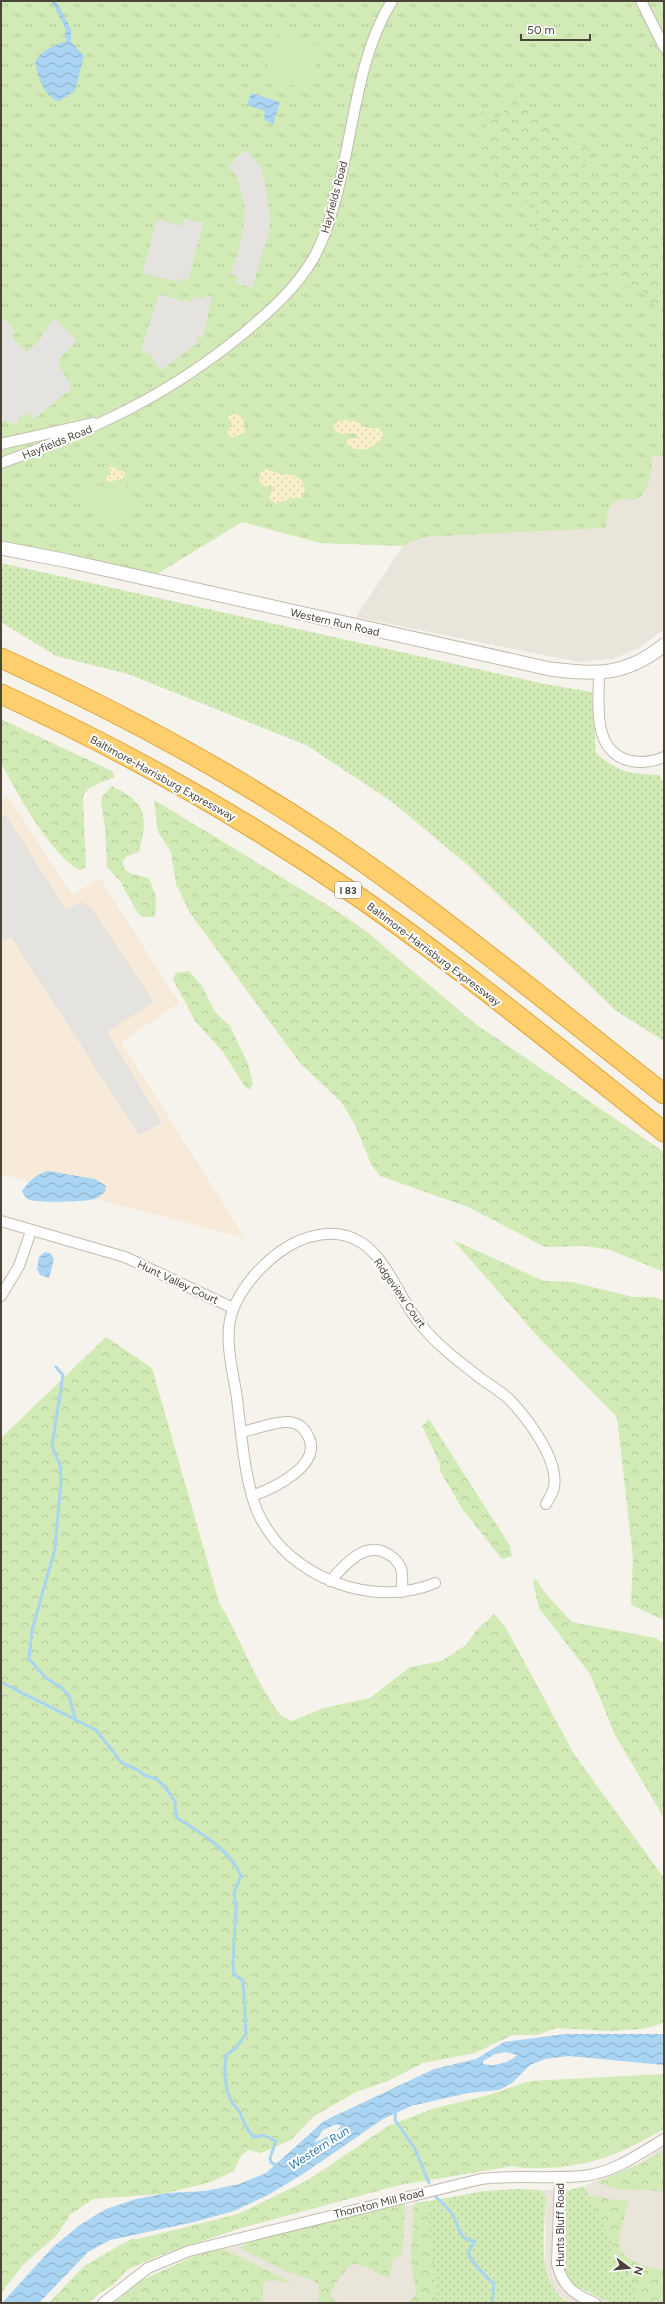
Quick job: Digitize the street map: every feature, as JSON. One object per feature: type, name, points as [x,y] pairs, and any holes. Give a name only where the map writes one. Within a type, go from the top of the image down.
[{"type":"highway","points":[[1,658],[143,728],[264,797],[327,837],[483,952],[664,1094]]},
{"type":"highway","name":"Baltimore-Harrisburg Expressway","points":[[1,694],[78,731],[164,777],[309,864],[374,908],[451,966],[664,1132]]},
{"type":"street","name":"Hayfields Road","points":[[1,463],[66,440],[112,420],[169,387],[234,342],[279,302],[302,275],[313,258],[328,227],[373,36],[392,1]]},
{"type":"street","points":[[641,1],[664,47]]},
{"type":"street","name":"Hayfields Road","points":[[1,444],[112,420]]},
{"type":"street","name":"Western Run Road","points":[[1,548],[75,563],[556,670],[599,673],[628,667],[664,645]]},
{"type":"street","points":[[599,673],[599,721],[601,734],[607,745],[616,754],[629,760],[651,762],[664,757]]},
{"type":"street","name":"Hunt Valley Court","points":[[1,1221],[31,1231],[125,1257],[233,1308]]},
{"type":"street","points":[[1,1296],[19,1266],[31,1231]]},
{"type":"street","name":"Ridgeview Court","points":[[233,1308],[247,1285],[263,1266],[281,1251],[304,1238],[323,1233],[339,1234],[361,1242],[381,1264],[420,1324],[445,1350],[508,1399],[532,1428],[547,1452],[552,1469],[554,1487],[546,1504]]},
{"type":"street","points":[[233,1308],[229,1324],[229,1345],[252,1496],[259,1516],[274,1539],[293,1558],[314,1574],[330,1581],[382,1593],[416,1591],[436,1582]]},
{"type":"street","points":[[242,1432],[287,1422],[296,1424],[306,1432],[312,1447],[311,1456],[306,1464],[276,1486],[252,1496]]},
{"type":"street","points":[[330,1581],[355,1558],[368,1549],[379,1549],[394,1557],[401,1569],[402,1592]]},
{"type":"street","name":"Thornton Mill Road","points":[[103,2303],[148,2268],[190,2251],[217,2243],[481,2178],[512,2176],[584,2176],[604,2171],[629,2160],[664,2139]]},
{"type":"street","name":"Hunts Bluff Road","points":[[560,2177],[557,2264],[560,2275],[571,2291],[595,2303]]},
{"type":"shaded area","points":[[247,150],[259,165],[265,181],[270,216],[269,232],[252,288],[236,283],[238,277],[231,274],[241,241],[245,208],[237,177],[229,166],[235,161],[234,159]]},
{"type":"shaded area","points":[[157,219],[183,226],[185,219],[203,223],[188,280],[180,278],[179,282],[143,273]]},
{"type":"shaded area","points":[[159,294],[185,302],[186,300],[192,302],[194,296],[204,300],[206,295],[212,297],[203,337],[195,335],[199,342],[161,370],[150,354],[141,351]]},
{"type":"shaded area","points":[[54,318],[77,341],[59,359],[59,365],[72,388],[34,419],[31,414],[19,417],[16,425],[1,420],[1,323],[5,319],[15,331],[11,336],[27,352],[39,340]]},
{"type":"shaded area","points":[[652,456],[664,456],[664,629],[639,648],[613,659],[578,662],[356,617],[403,546],[424,537],[605,528],[605,519],[612,503],[619,499],[636,499],[641,496],[649,479]]},
{"type":"shaded area","points":[[8,796],[72,895],[100,878],[179,1003],[121,1042],[245,1238],[1,1174],[1,800]]},
{"type":"shaded area","points":[[5,814],[66,909],[82,902],[92,909],[154,1002],[107,1032],[162,1123],[139,1135],[11,937],[1,942],[1,818]]},
{"type":"shaded area","points":[[664,2146],[664,2303],[641,2303],[584,2186],[637,2164]]},
{"type":"shaded area","points":[[540,2190],[569,2190],[563,2197],[581,2290],[611,2303],[569,2303],[552,2287],[545,2265],[546,2197]]},
{"type":"shaded area","points":[[426,2202],[438,2303],[115,2303],[204,2254],[357,2216]]},
{"type":"green space","points":[[1,1],[664,1],[664,456],[652,456],[649,479],[645,491],[637,499],[620,500],[612,505],[606,518],[606,528],[424,537],[403,546],[320,543],[242,522],[157,574],[11,545],[1,541]]},
{"type":"green space","points":[[282,30],[324,47],[306,91],[264,74]]},
{"type":"green space","points":[[512,84],[540,122],[555,135],[565,140],[589,146],[590,158],[585,167],[586,175],[603,174],[615,170],[630,158],[664,122],[664,326],[661,313],[644,293],[587,268],[534,249],[538,219],[535,205],[502,192],[488,163],[477,154],[474,146],[491,138],[489,131],[476,111],[480,109],[492,118],[501,118]]},
{"type":"green space","points":[[124,482],[131,492],[130,501],[125,512],[120,515],[110,517],[95,517],[90,511],[83,491],[85,486],[90,484],[107,487]]},
{"type":"green space","points":[[1,563],[545,684],[592,692],[596,753],[612,765],[626,771],[641,774],[660,775],[664,786],[664,1041],[616,1011],[470,867],[391,801],[306,745],[128,674],[56,656],[1,622]]},
{"type":"green space","points":[[1,719],[112,771],[115,777],[92,787],[83,797],[86,867],[80,870],[58,852],[24,805],[1,762]]},
{"type":"green space","points":[[112,786],[132,798],[142,812],[144,829],[139,852],[127,856],[123,861],[124,868],[129,873],[149,878],[156,897],[155,917],[142,917],[137,912],[120,881],[107,867],[105,827],[101,803],[102,797]]},
{"type":"green space","points":[[154,800],[337,911],[367,932],[474,1023],[664,1152],[664,1272],[610,1250],[586,1246],[545,1247],[468,1207],[380,1176],[371,1164],[356,1127],[342,1103],[300,1063],[190,913],[176,884],[171,852],[158,832]]},
{"type":"green space","points":[[189,971],[202,986],[215,1012],[230,1026],[248,1064],[253,1084],[250,1090],[245,1087],[223,1052],[195,1021],[173,979],[176,973]]},
{"type":"green space","points":[[453,1240],[544,1281],[572,1282],[633,1297],[654,1297],[664,1301],[664,1620],[631,1605],[633,1558],[617,1417],[541,1340]]},
{"type":"green space","points":[[106,1337],[152,1368],[219,1602],[227,1615],[262,1687],[282,1716],[292,1721],[324,1708],[370,1698],[410,1667],[442,1661],[466,1645],[476,1631],[494,1614],[506,1628],[574,1754],[664,1878],[664,2023],[642,2029],[610,2031],[556,2028],[537,2035],[512,2035],[475,2053],[423,2063],[388,2081],[356,2092],[314,2116],[291,2140],[261,2153],[249,2150],[241,2155],[234,2171],[211,2182],[162,2194],[93,2199],[70,2215],[57,2235],[24,2264],[1,2293],[1,1438]]},
{"type":"green space","points":[[429,1419],[510,1546],[512,1556],[502,1559],[463,1510],[440,1471],[440,1464],[422,1426]]},
{"type":"green space","points":[[536,1579],[545,1593],[572,1622],[656,1638],[664,1644],[664,1818],[615,1735],[590,1674],[539,1608],[533,1582]]},
{"type":"green space","points":[[664,2074],[664,2129],[620,2152],[592,2162],[577,2165],[543,2168],[524,2168],[513,2166],[400,2185],[241,2228],[161,2255],[127,2270],[113,2285],[101,2292],[89,2303],[49,2303],[84,2266],[131,2239],[138,2239],[238,2214],[308,2180],[388,2126],[432,2109],[489,2095],[530,2081]]},
{"type":"green space","points":[[664,2150],[664,2191],[615,2189],[597,2182],[638,2165]]},
{"type":"green space","points":[[584,2186],[641,2303],[611,2303],[571,2284],[561,2265],[563,2197],[569,2190]]},
{"type":"green space","points":[[517,2189],[540,2190],[546,2197],[544,2255],[546,2269],[550,2282],[558,2294],[569,2303],[438,2303],[426,2202],[484,2191]]},
{"type":"green space","points":[[589,2195],[628,2202],[619,2239],[620,2247],[628,2258],[635,2262],[664,2271],[664,2303],[611,2303],[596,2293],[599,2220]]},
{"type":"green space","points":[[441,2199],[555,2303],[408,2303],[416,2295],[411,2259],[414,2203]]},
{"type":"green space","points":[[405,2204],[402,2254],[393,2260],[389,2278],[361,2265],[352,2264],[339,2278],[330,2294],[333,2300],[342,2303],[318,2303],[319,2286],[315,2281],[285,2271],[240,2248],[250,2241]]},
{"type":"green space","points":[[224,2249],[295,2284],[275,2280],[263,2282],[263,2303],[114,2303],[140,2281],[203,2252]]},
{"type":"sand","points":[[231,414],[237,414],[243,418],[245,432],[232,438],[227,433],[228,429],[233,426],[228,418]]},
{"type":"sand","points":[[340,420],[357,421],[366,428],[379,428],[383,434],[382,439],[367,449],[354,449],[346,443],[348,439],[356,438],[357,435],[353,433],[340,434],[333,426]]},
{"type":"sand","points":[[111,466],[126,473],[123,478],[110,482],[107,481],[106,477],[111,474],[108,469]]},
{"type":"sand","points":[[267,469],[280,474],[294,475],[302,480],[305,490],[301,498],[288,499],[277,504],[270,500],[269,494],[275,487],[263,486],[259,481],[260,473]]},
{"type":"water","points":[[51,1],[56,1],[71,29],[71,42],[84,56],[75,91],[59,101],[53,99],[45,91],[35,62],[48,49],[66,41],[65,27]]},
{"type":"water","points":[[251,93],[280,102],[273,125],[264,119],[265,111],[247,105]]},
{"type":"water","points":[[48,1171],[95,1179],[106,1186],[105,1192],[95,1199],[82,1201],[43,1202],[30,1200],[27,1198],[22,1191],[25,1187],[36,1176]]},
{"type":"water","points":[[45,1252],[51,1254],[54,1259],[49,1278],[40,1275],[37,1269],[39,1257]]},
{"type":"water","name":"Western Run","points":[[565,2034],[664,2034],[664,2065],[569,2056],[545,2059],[530,2065],[512,2083],[499,2090],[468,2093],[411,2106],[383,2119],[306,2172],[268,2195],[234,2211],[194,2222],[110,2240],[88,2252],[39,2303],[2,2303],[53,2247],[80,2225],[106,2209],[136,2199],[168,2193],[205,2191],[239,2184],[266,2173],[324,2121],[434,2069],[476,2059],[504,2042]],"holes":[[[506,2052],[517,2055],[501,2064],[483,2064],[483,2061],[495,2054]],[[337,2124],[341,2126],[336,2132],[314,2143],[323,2130]]]},
{"type":"waterway","points":[[56,1367],[63,1375],[52,1446],[60,1465],[61,1480],[55,1549],[32,1630],[29,1659],[46,1678],[61,1687],[69,1696],[76,1721]]},
{"type":"waterway","points":[[1,1682],[96,1730],[122,1763],[136,1769],[146,1776],[157,1779],[168,1791],[175,1802],[176,1817],[213,1842],[236,1866],[241,1876],[234,1893],[236,1907],[233,1963],[234,1974],[243,1981],[246,2034],[236,2048],[226,2055],[226,2084],[231,2101],[239,2112],[249,2132],[254,2137],[263,2135],[276,2141],[270,2158],[271,2162],[278,2167]]},
{"type":"waterway","points":[[396,2109],[395,2120],[415,2149],[429,2183]]},
{"type":"waterway","points":[[434,2195],[450,2211],[462,2235],[469,2240],[475,2241],[468,2253],[480,2270],[494,2283],[492,2303]]}]
